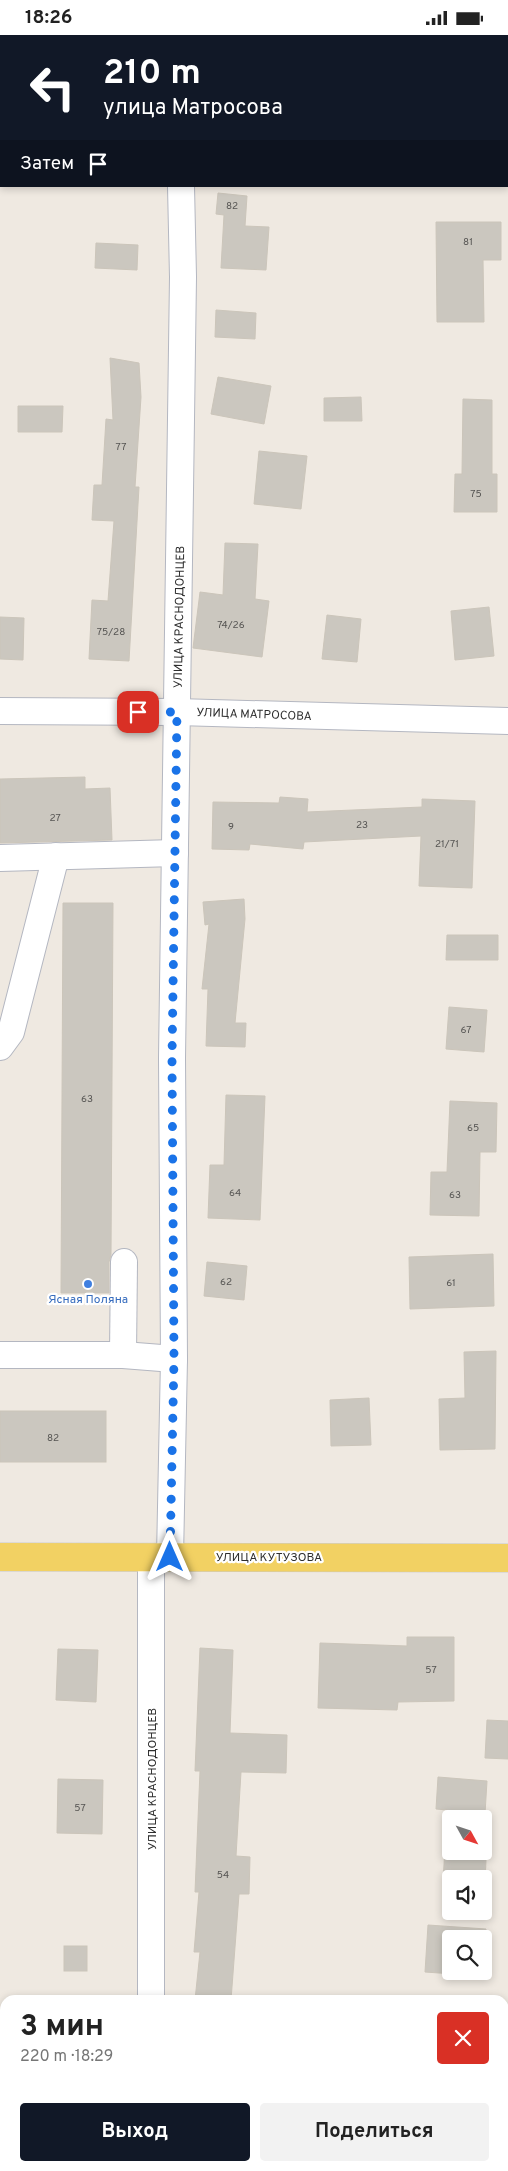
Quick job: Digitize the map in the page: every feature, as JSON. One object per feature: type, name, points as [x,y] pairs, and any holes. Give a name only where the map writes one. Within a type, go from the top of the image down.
[{"type":"main road","name":"УЛИЦА КУТУЗОВА","points":[[0,1557],[508,1558]]},
{"type":"street","name":"УЛИЦА КРАСНОДОНЦЕВ","points":[[151,1995],[160,1557],[174,1359],[172,1058],[183,277],[181,187]]},
{"type":"street","name":"УЛИЦА МАТРОСОВА","points":[[0,711],[177,712],[508,721]]},
{"type":"street","points":[[0,858],[175,853]]},
{"type":"street","points":[[0,1047],[11,1032],[56,856]]},
{"type":"street","points":[[123,1355],[124,1262]]},
{"type":"street","points":[[0,1355],[123,1355],[174,1359]]},
{"type":"building","points":[[218,193],[247,196],[245,226],[269,227],[266,270],[221,268],[224,215],[216,214]]},
{"type":"building","points":[[436,222],[501,222],[501,260],[483,260],[484,322],[437,322]]},
{"type":"building","points":[[96,243],[138,245],[137,270],[95,268]]},
{"type":"building","points":[[216,310],[256,313],[255,339],[215,337]]},
{"type":"building","points":[[110,358],[139,363],[141,397],[135,487],[139,487],[129,661],[89,659],[92,600],[108,601],[114,521],[92,520],[94,485],[102,485],[106,419],[113,420]]},
{"type":"building","points":[[218,377],[271,386],[264,424],[211,414]]},
{"type":"building","points":[[361,397],[362,421],[324,421],[324,398]]},
{"type":"building","points":[[463,399],[492,400],[492,474],[497,474],[497,512],[454,512],[455,474],[462,474]]},
{"type":"building","points":[[18,406],[63,406],[62,432],[18,432]]},
{"type":"building","points":[[259,451],[307,456],[301,509],[254,504]]},
{"type":"building","points":[[225,543],[258,544],[255,599],[269,601],[262,657],[193,648],[200,592],[223,595]]},
{"type":"building","points":[[489,607],[494,656],[455,660],[451,611]]},
{"type":"building","points":[[327,615],[361,619],[357,662],[322,659]]},
{"type":"building","points":[[0,617],[24,618],[23,660],[0,659]]},
{"type":"building","points":[[85,777],[85,789],[110,788],[112,840],[0,843],[0,779]]},
{"type":"building","points":[[280,797],[308,799],[307,812],[422,807],[422,799],[475,801],[472,888],[419,886],[421,836],[304,842],[303,849],[250,844],[249,850],[212,849],[213,802],[279,803]]},
{"type":"building","points":[[244,899],[245,919],[235,1023],[246,1023],[245,1047],[206,1046],[208,989],[202,989],[209,924],[205,925],[203,902]]},
{"type":"building","points":[[63,903],[113,903],[111,1255],[109,1262],[109,1293],[61,1293]]},
{"type":"building","points":[[447,935],[498,935],[498,960],[446,960]]},
{"type":"building","points":[[449,1007],[487,1010],[484,1052],[446,1049]]},
{"type":"building","points":[[226,1095],[265,1096],[260,1220],[208,1218],[210,1165],[224,1165]]},
{"type":"building","points":[[450,1101],[497,1103],[496,1152],[480,1152],[479,1216],[430,1215],[431,1172],[447,1172]]},
{"type":"building","points":[[493,1254],[494,1306],[410,1309],[409,1257]]},
{"type":"building","points":[[207,1262],[247,1266],[244,1300],[204,1296]]},
{"type":"building","points":[[496,1351],[495,1449],[440,1450],[439,1399],[465,1398],[464,1352]]},
{"type":"building","points":[[369,1398],[371,1445],[331,1446],[330,1400]]},
{"type":"building","points":[[0,1411],[106,1411],[106,1462],[0,1462]]},
{"type":"building","points":[[407,1637],[454,1637],[454,1701],[398,1702],[397,1710],[318,1708],[320,1643],[407,1646]]},
{"type":"building","points":[[200,1648],[233,1650],[230,1733],[287,1735],[286,1773],[241,1772],[236,1856],[250,1857],[249,1894],[239,1894],[231,1995],[196,1995],[200,1952],[194,1952],[199,1892],[195,1892],[200,1771],[195,1771]]},
{"type":"building","points":[[58,1649],[98,1650],[96,1702],[56,1700]]},
{"type":"building","points":[[487,1720],[508,1721],[508,1759],[485,1758]]},
{"type":"building","points":[[438,1777],[487,1781],[485,1810],[436,1809]]},
{"type":"building","points":[[58,1779],[103,1780],[102,1834],[57,1833]]},
{"type":"building","points":[[444,1860],[486,1860],[486,1870],[444,1870]]},
{"type":"building","points":[[428,1925],[486,1929],[442,1930],[442,1973],[425,1972]]},
{"type":"building","points":[[64,1946],[87,1946],[87,1971],[64,1971]]},
{"type":"place","name":"Ясная Поляна","points":[[88,1284]]},
{"type":"route","points":[[138,712],[177,712],[172,1058],[174,1359],[170,1481],[170,1557]]}]
